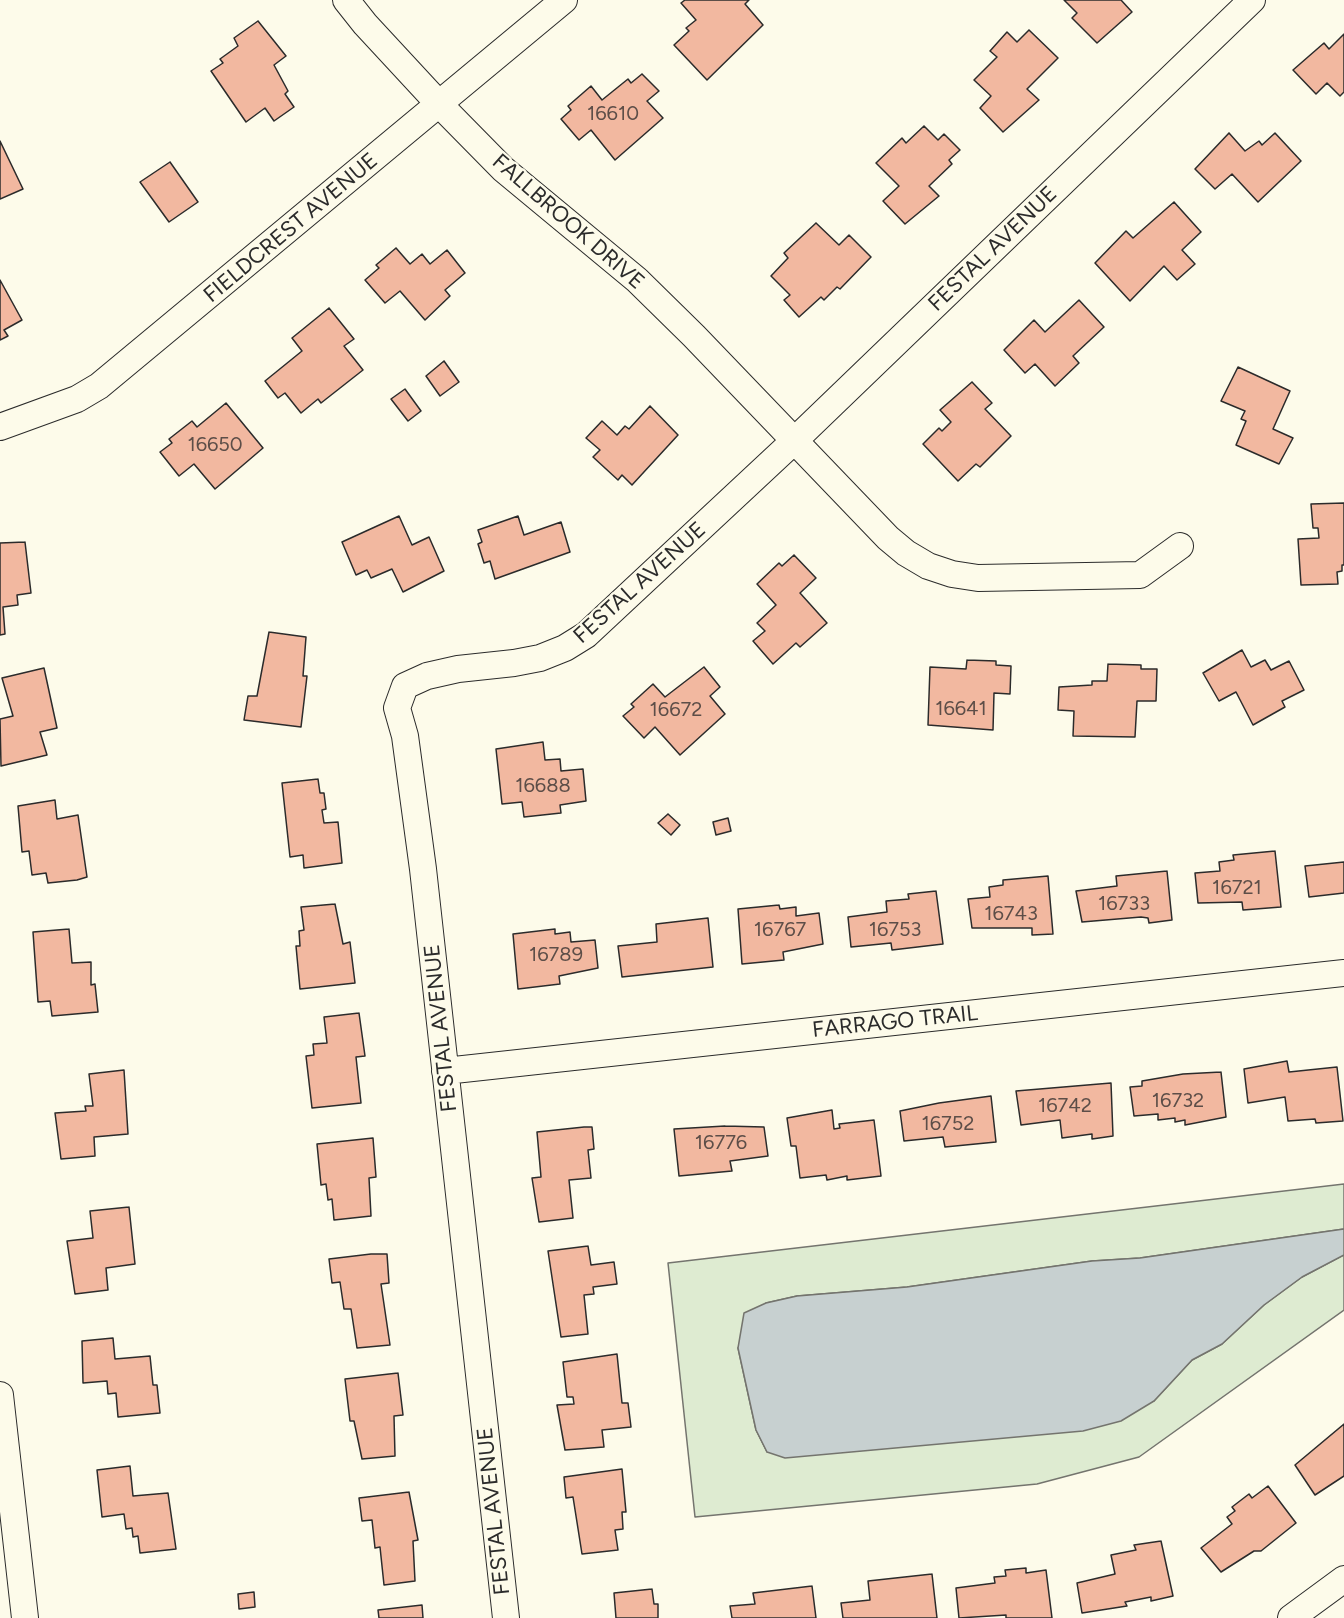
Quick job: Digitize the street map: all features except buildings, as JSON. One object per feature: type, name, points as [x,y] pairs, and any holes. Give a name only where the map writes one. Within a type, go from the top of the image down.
[{"type":"street","name":"FALLBROOK DRIVE","points":[[346,0],[365,24],[440,105],[503,169],[637,280],[906,554],[928,567],[978,578],[1140,575],[1180,546]]},
{"type":"street","name":"FIELDCREST AVENUE","points":[[0,427],[77,399],[99,386],[564,0]]},
{"type":"street","name":"FESTAL AVENUE","points":[[506,1618],[423,869],[405,736],[397,708],[405,686],[427,676],[459,669],[540,658],[586,636],[794,441],[1252,0]]},
{"type":"street","name":"FARRAGO TRAIL","points":[[445,1071],[1344,973]]},
{"type":"street","points":[[0,1395],[25,1618]]},
{"type":"street","points":[[1291,1618],[1344,1579]]},
{"type":"green space","points":[[1344,1184],[1344,1229],[1140,1258],[1092,1261],[907,1287],[797,1296],[766,1303],[738,1348],[756,1430],[767,1452],[1154,1401],[1192,1360],[1222,1344],[1264,1305],[1302,1277],[1344,1255],[1344,1310],[1139,1457],[1037,1484],[695,1517],[668,1263]]},
{"type":"shaded area","points":[[1344,1229],[1344,1255],[1302,1277],[1264,1305],[1222,1344],[1192,1360],[1154,1401],[1121,1421],[1083,1431],[785,1458],[767,1452],[756,1430],[738,1348],[744,1313],[766,1303],[797,1296],[907,1287],[1092,1261],[1140,1258]]}]
